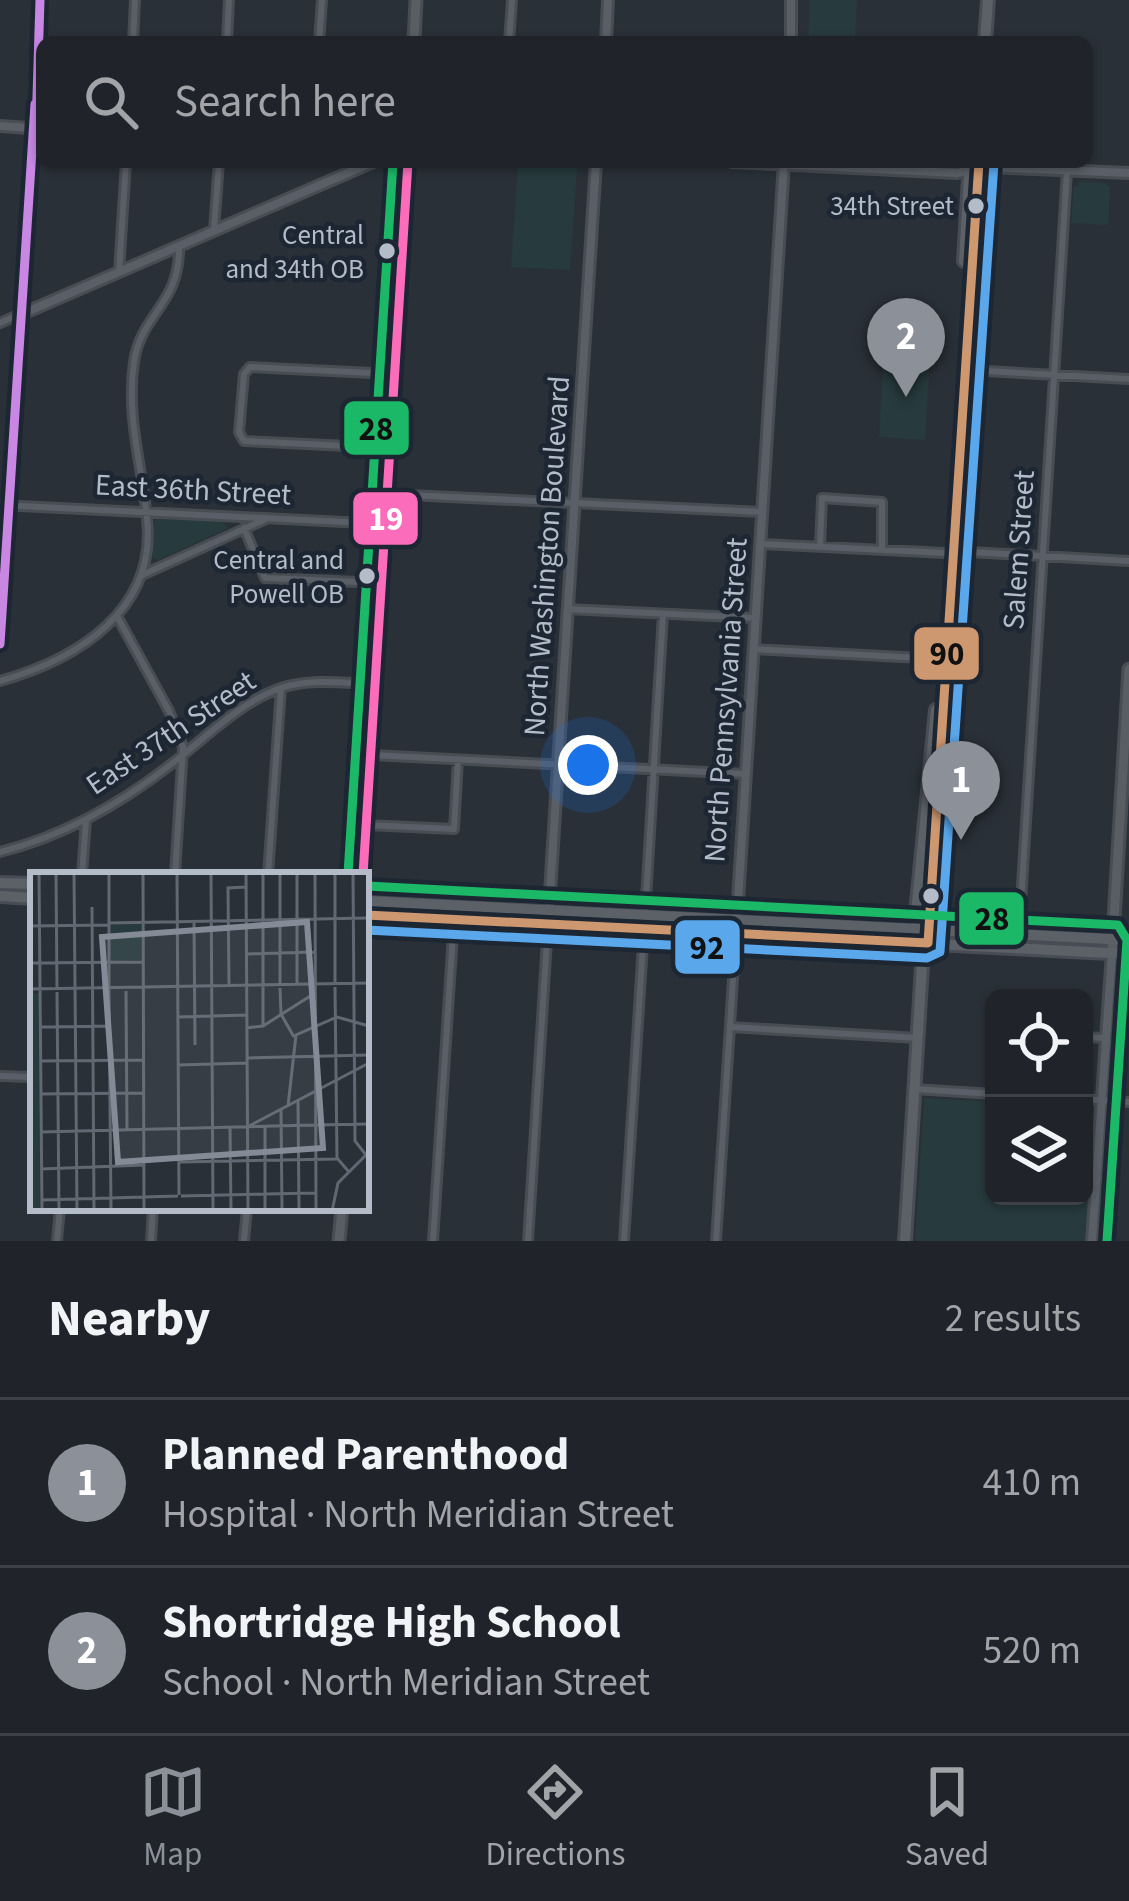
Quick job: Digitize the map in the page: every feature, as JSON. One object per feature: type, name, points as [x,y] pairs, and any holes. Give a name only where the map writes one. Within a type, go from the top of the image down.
[{"type":"main road","points":[[38,36],[40,0]]},
{"type":"main road","points":[[414,36],[416,0]]},
{"type":"main road","points":[[982,36],[984,0]]},
{"type":"main road","points":[[0,644],[4,505],[36,83]]},
{"type":"main road","points":[[363,872],[408,168]]},
{"type":"main road","points":[[905,1241],[939,659],[965,370],[974,168]]},
{"type":"main road","points":[[923,938],[974,168]]},
{"type":"main road","points":[[1112,953],[1129,669]]},
{"type":"main road","points":[[0,883],[30,884]]},
{"type":"main road","points":[[0,896],[30,898]]},
{"type":"main road","points":[[369,902],[644,929],[736,926]]},
{"type":"main road","points":[[369,915],[454,919],[645,915],[736,926],[1129,954]]},
{"type":"main road","points":[[923,938],[1019,933],[1129,940]]},
{"type":"main road","points":[[339,1241],[341,1211]]},
{"type":"street","points":[[133,36],[135,0]]},
{"type":"street","points":[[226,36],[229,0]]},
{"type":"street","points":[[319,36],[322,0]]},
{"type":"street","points":[[509,36],[512,0]]},
{"type":"street","points":[[606,36],[608,0]]},
{"type":"street","points":[[792,36],[794,0]]},
{"type":"street","points":[[0,126],[36,128]]},
{"type":"street","points":[[119,272],[126,168]]},
{"type":"street","points":[[214,230],[219,168]]},
{"type":"street","points":[[0,323],[359,168]]},
{"type":"street","name":"North Washington Boulevard","points":[[528,1241],[596,168]]},
{"type":"street","name":"North Pennsylvania Street","points":[[716,1241],[784,168]]},
{"type":"street","points":[[997,168],[1129,173]]},
{"type":"street","name":"Salem Street","points":[[1019,933],[1067,171]]},
{"type":"street","points":[[0,681],[74,650],[118,618],[142,575],[146,512],[133,440],[133,375],[141,335],[174,287],[179,245]]},
{"type":"street","points":[[389,448],[244,441],[239,435],[244,372],[251,367],[393,374]]},
{"type":"street","points":[[965,370],[1129,379]]},
{"type":"street","points":[[386,494],[762,512]]},
{"type":"street","points":[[820,547],[823,498],[882,502],[882,550]]},
{"type":"street","name":"East 36th Street","points":[[4,505],[384,524]]},
{"type":"street","points":[[142,575],[269,518]]},
{"type":"street","points":[[244,528],[265,577],[381,584]]},
{"type":"street","points":[[760,544],[1129,561]]},
{"type":"street","points":[[567,609],[755,618]]},
{"type":"street","points":[[624,1241],[663,614]]},
{"type":"street","points":[[118,618],[170,714],[183,755],[175,872]]},
{"type":"street","points":[[753,649],[939,659]]},
{"type":"street","name":"East 37th Street","points":[[0,852],[86,820],[139,789],[250,704],[281,688],[308,683],[375,684]]},
{"type":"street","points":[[268,872],[281,688]]},
{"type":"street","points":[[370,755],[746,773]]},
{"type":"street","points":[[366,825],[454,829],[458,760]]},
{"type":"street","points":[[82,872],[86,820]]},
{"type":"street","points":[[434,1241],[454,919]]},
{"type":"street","points":[[1092,1241],[1112,953]]},
{"type":"street","points":[[730,1027],[918,1038]]},
{"type":"street","points":[[1093,1037],[1105,1038]]},
{"type":"street","points":[[0,1076],[30,1078]]},
{"type":"street","points":[[914,1089],[985,1093]]},
{"type":"street","points":[[1093,1100],[1129,1102]]},
{"type":"street","points":[[57,1241],[60,1211]]},
{"type":"street","points":[[151,1241],[153,1211]]},
{"type":"street","points":[[244,1241],[247,1211]]},
{"type":"green space","points":[[810,0],[857,0],[855,36],[808,36]]},
{"type":"green space","points":[[518,168],[577,168],[570,270],[511,267]]},
{"type":"green space","points":[[1106,183],[1110,188],[1108,225],[1071,223],[1074,186]]},
{"type":"green space","points":[[885,334],[931,337],[925,440],[879,437]]},
{"type":"green space","points":[[155,520],[222,521],[228,528],[158,560],[151,557]]},
{"type":"green space","points":[[924,1098],[985,1101],[985,1205],[1087,1205],[1085,1241],[915,1241]]},
{"type":"transit line","name":"2","points":[[39,36],[40,0]]},
{"type":"transit line","name":"2","points":[[0,644],[35,104]]},
{"type":"transit line","name":"28","points":[[348,872],[393,168]]},
{"type":"transit line","name":"19","points":[[363,872],[408,168]]},
{"type":"transit line","name":"90","points":[[369,915],[928,943],[979,168]]},
{"type":"transit line","name":"92","points":[[369,930],[927,958],[940,952],[994,168]]},
{"type":"transit line","name":"28","points":[[369,886],[1118,925],[1127,940],[1107,1241]]},
{"type":"place","name":"34th Street","points":[[976,206]]},
{"type":"place","name":"Central and 34th OB","points":[[387,251]]},
{"type":"place","name":"Shortridge High School","points":[[906,397]]},
{"type":"place","name":"Central and Powell OB","points":[[367,576]]},
{"type":"place","name":"Planned Parenthood","points":[[961,840]]}]
